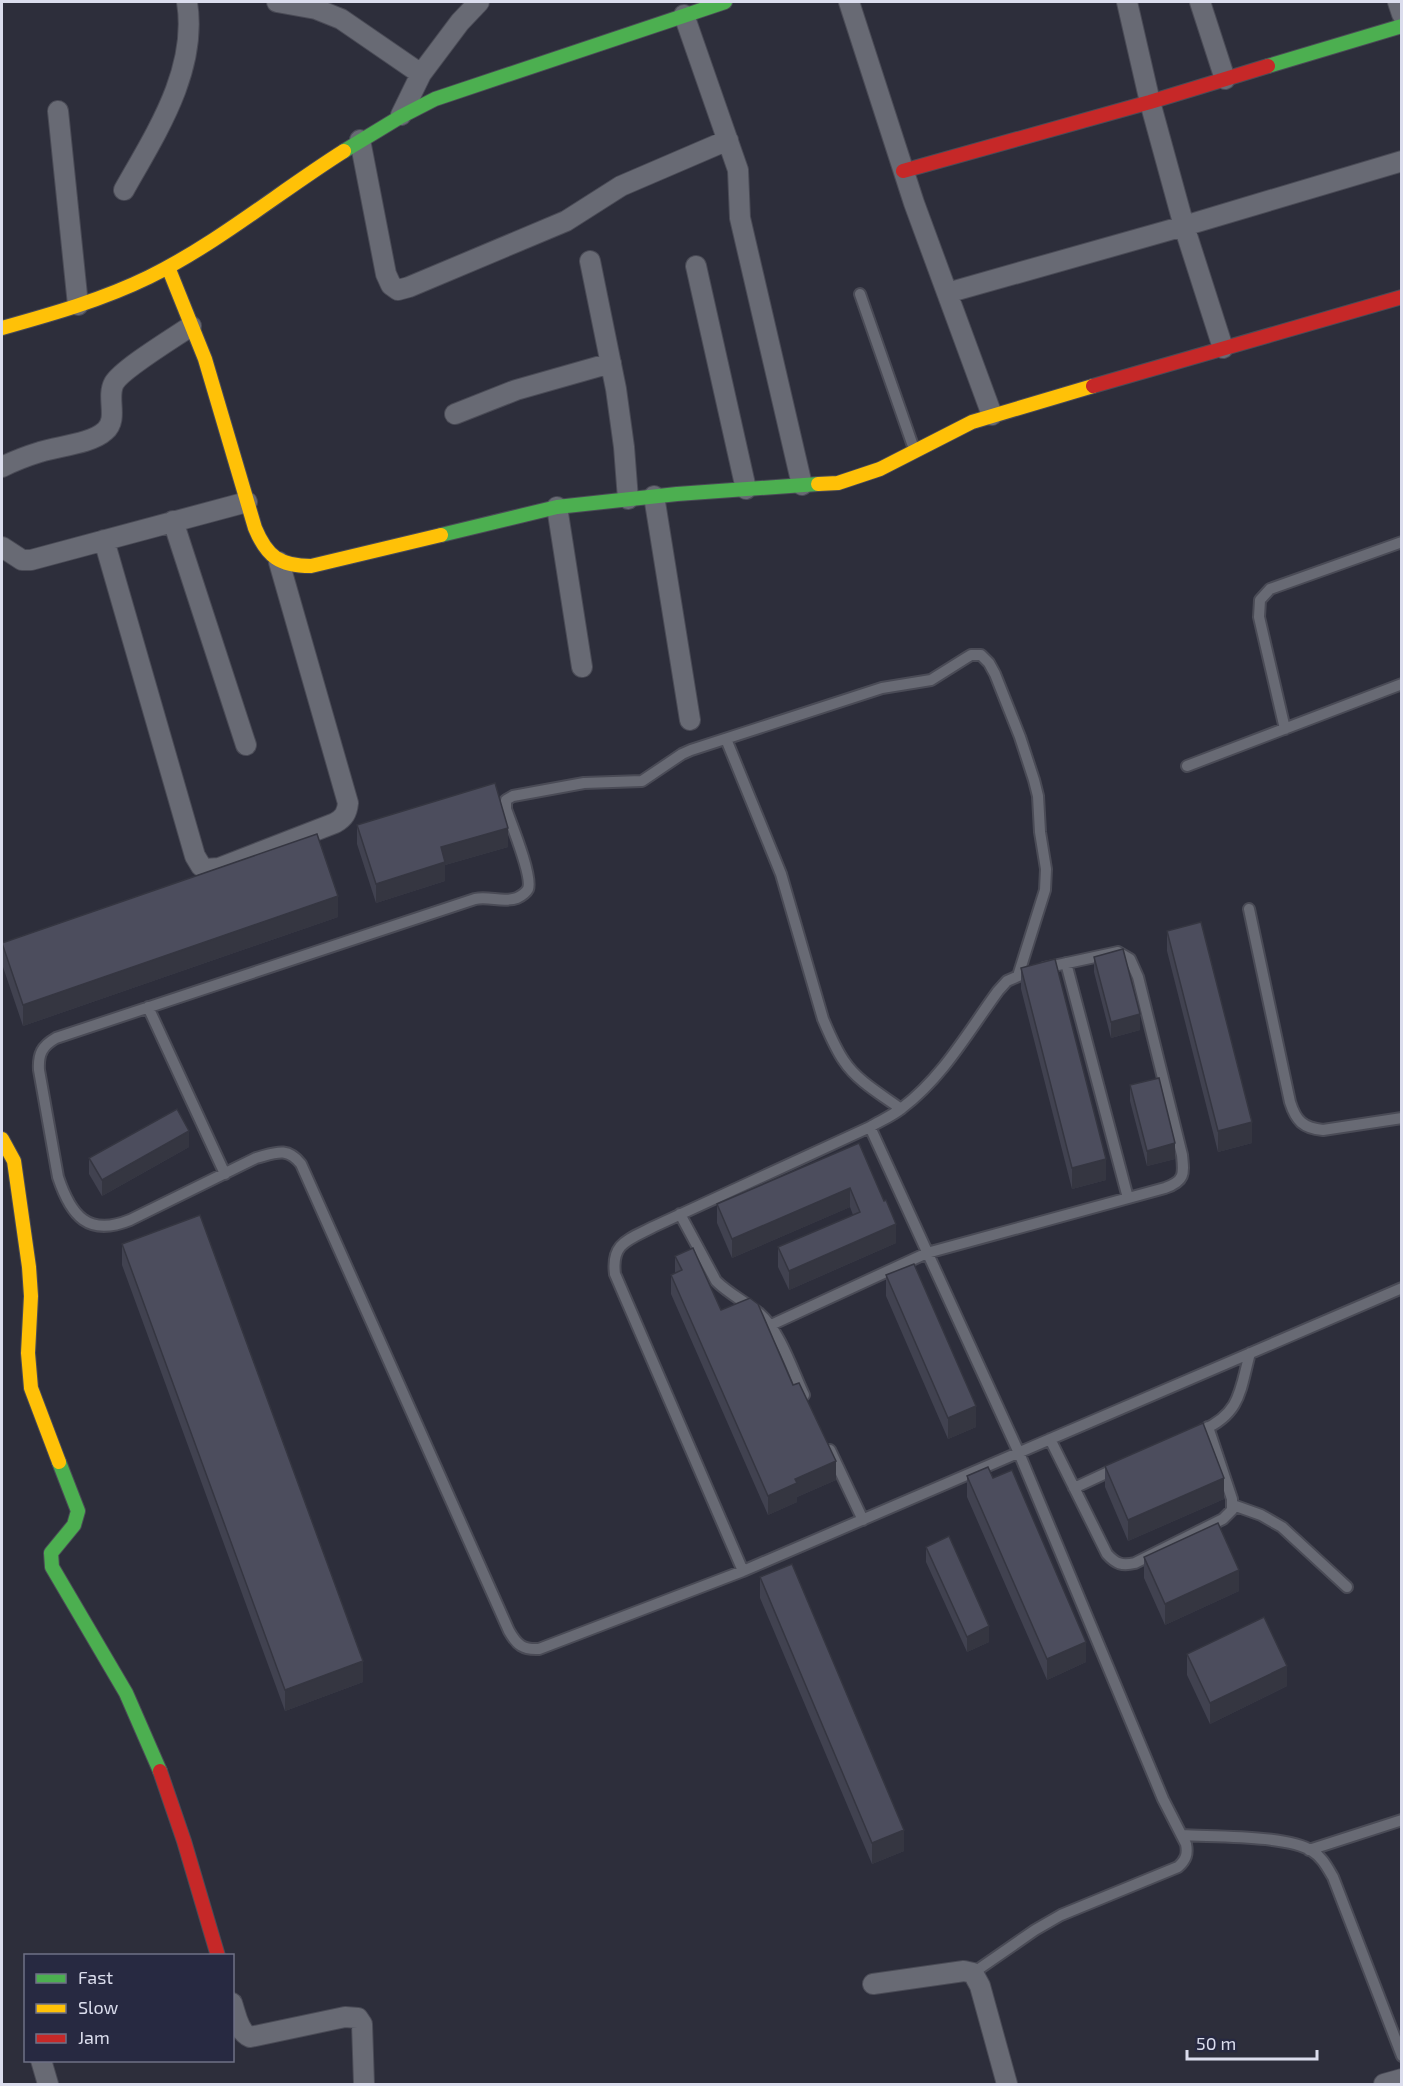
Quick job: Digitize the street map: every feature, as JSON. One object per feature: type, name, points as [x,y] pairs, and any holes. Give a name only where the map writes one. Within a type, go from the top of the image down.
[{"type":"street","points":[[124,190],[172,102],[189,36],[188,2]]},
{"type":"street","points":[[277,2],[314,5],[341,19],[421,74]]},
{"type":"street","points":[[401,115],[421,74],[448,37],[479,2]]},
{"type":"street","points":[[2,328],[49,316],[125,287],[168,267],[360,140],[401,115],[435,99],[725,2]]},
{"type":"street","points":[[849,2],[903,171],[992,415]]},
{"type":"street","points":[[1127,2],[1150,102],[1184,226],[1223,348]]},
{"type":"street","points":[[1200,2],[1225,79]]},
{"type":"street","points":[[1398,2],[1401,14]]},
{"type":"street","points":[[684,15],[738,170],[740,218],[801,485]]},
{"type":"street","points":[[903,171],[1150,102],[1401,26]]},
{"type":"street","points":[[58,111],[78,305]]},
{"type":"street","points":[[360,140],[386,274],[391,285],[398,290],[566,221],[621,186],[728,140]]},
{"type":"street","points":[[946,293],[1184,226],[1401,160]]},
{"type":"street","points":[[590,261],[611,363],[624,447],[628,499]]},
{"type":"street","points":[[696,266],[746,489]]},
{"type":"street","points":[[168,267],[215,390],[261,543],[279,562],[293,567],[311,566],[557,507],[654,496],[838,483],[857,478],[972,422],[992,415],[1401,297]]},
{"type":"street","points":[[2,467],[40,452],[86,440],[106,431],[112,418],[111,394],[118,378],[191,326]]},
{"type":"street","points":[[455,414],[516,390],[611,363]]},
{"type":"street","points":[[654,496],[690,720]]},
{"type":"street","points":[[2,547],[18,558],[26,560],[247,502]]},
{"type":"street","points":[[557,507],[582,667]]},
{"type":"street","points":[[173,521],[246,745]]},
{"type":"street","points":[[104,540],[195,856],[205,869],[219,868],[335,823],[342,819],[348,810],[348,803],[279,562]]},
{"type":"street","points":[[2,1139],[14,1161],[29,1267],[31,1388],[78,1511],[76,1523],[53,1549],[51,1566],[80,1618],[120,1681],[155,1756],[217,1954]]},
{"type":"street","points":[[873,1984],[964,1971],[973,1973],[978,1980],[1007,2085]]},
{"type":"street","points":[[234,2009],[241,2029],[246,2036],[250,2037],[345,2017],[358,2018],[362,2024],[364,2085]]},
{"type":"street","points":[[41,2062],[48,2085]]},
{"type":"street","points":[[1384,2085],[1401,2079]]},
{"type":"lane","points":[[860,294],[914,451]]},
{"type":"lane","points":[[1285,729],[1259,617],[1260,600],[1270,589],[1401,542]]},
{"type":"lane","points":[[1018,976],[1045,890],[1046,869],[1040,832],[1038,796],[1020,736],[995,675],[989,663],[981,655],[976,654],[966,657],[931,680],[882,688],[682,754],[642,781],[584,783],[509,797],[506,800],[506,808],[526,866],[529,884],[524,893],[516,898],[483,897],[475,899],[56,1038],[44,1046],[40,1053],[39,1070],[58,1177],[63,1192],[71,1207],[91,1223],[101,1227],[116,1226],[256,1158],[288,1152],[295,1156],[301,1164],[509,1631],[522,1648],[539,1649],[743,1571],[1401,1288]]},
{"type":"lane","points":[[1187,766],[1401,684]]},
{"type":"lane","points":[[726,739],[782,874],[823,1019],[845,1062],[857,1076],[901,1109]]},
{"type":"lane","points":[[1249,909],[1290,1102],[1297,1120],[1310,1128],[1323,1130],[1401,1118]]},
{"type":"lane","points":[[743,1571],[615,1274],[615,1253],[620,1245],[680,1214],[870,1127],[901,1109],[950,1061],[1006,981],[1066,963],[1118,952],[1130,959],[1138,977],[1182,1155],[1184,1172],[1174,1185],[927,1253],[771,1325]]},
{"type":"lane","points":[[1066,963],[1128,1198]]},
{"type":"lane","points":[[148,1007],[225,1174]]},
{"type":"lane","points":[[870,1127],[1019,1453],[1163,1799],[1182,1835],[1187,1852],[1186,1858],[1178,1867],[1061,1915],[973,1973]]},
{"type":"lane","points":[[680,1214],[716,1281],[761,1314],[771,1325],[809,1405]]},
{"type":"lane","points":[[1187,1437],[1220,1421],[1232,1410],[1250,1353]]},
{"type":"lane","points":[[1050,1439],[1107,1554],[1119,1564],[1135,1563],[1230,1514],[1233,1505],[1208,1428]]},
{"type":"lane","points":[[824,1437],[863,1520]]},
{"type":"lane","points":[[1074,1488],[1125,1464]]},
{"type":"lane","points":[[1233,1505],[1261,1515],[1282,1527],[1347,1587]]},
{"type":"lane","points":[[1309,1850],[1401,1820]]},
{"type":"lane","points":[[1182,1835],[1282,1841],[1309,1850],[1324,1862],[1333,1877],[1401,2056]]},
{"type":"building","points":[[495,783],[508,828],[441,847],[445,862],[376,884],[357,825]]},
{"type":"building","points":[[317,834],[338,896],[23,1005],[2,943]]},
{"type":"building","points":[[1201,922],[1252,1122],[1218,1131],[1167,931]]},
{"type":"building","points":[[1123,949],[1140,1014],[1111,1022],[1094,957]]},
{"type":"building","points":[[1055,959],[1106,1159],[1072,1168],[1021,968]]},
{"type":"building","points":[[1159,1078],[1175,1143],[1147,1151],[1130,1085]]},
{"type":"building","points":[[177,1109],[189,1131],[102,1180],[89,1158]]},
{"type":"building","points":[[859,1143],[896,1224],[789,1271],[778,1247],[860,1212],[850,1188],[732,1239],[717,1204]]},
{"type":"building","points":[[200,1215],[363,1661],[285,1690],[122,1244]]},
{"type":"building","points":[[693,1248],[721,1310],[750,1298],[758,1304],[793,1385],[799,1383],[836,1461],[795,1479],[797,1483],[768,1496],[671,1275],[682,1270],[675,1256]]},
{"type":"building","points":[[914,1264],[976,1406],[948,1418],[886,1275]]},
{"type":"building","points":[[1203,1423],[1224,1478],[1128,1520],[1105,1466]]},
{"type":"building","points":[[988,1467],[993,1478],[1012,1470],[1086,1642],[1047,1659],[967,1476]]},
{"type":"building","points":[[1218,1523],[1239,1570],[1165,1604],[1144,1557]]},
{"type":"building","points":[[949,1536],[989,1626],[967,1637],[926,1547]]},
{"type":"building","points":[[792,1564],[904,1830],[872,1843],[760,1577]]},
{"type":"building","points":[[1264,1617],[1287,1666],[1210,1703],[1187,1654]]},
{"type":"traffic: fast","points":[[344,151],[435,99],[725,2]]},
{"type":"traffic: fast","points":[[1268,66],[1402,26]]},
{"type":"traffic: fast","points":[[441,535],[557,507],[677,494],[818,484]]},
{"type":"traffic: fast","points":[[59,1462],[78,1511],[74,1525],[51,1553],[52,1567],[126,1693],[160,1771]]},
{"type":"traffic: slow","points":[[2,328],[95,300],[175,264],[344,151]]},
{"type":"traffic: slow","points":[[168,267],[205,359],[255,528],[270,553],[283,562],[311,566],[441,535]]},
{"type":"traffic: slow","points":[[818,484],[838,483],[880,469],[972,422],[1093,386]]},
{"type":"traffic: slow","points":[[2,1139],[14,1161],[29,1267],[31,1296],[28,1353],[31,1388],[59,1462]]},
{"type":"traffic: jam","points":[[903,171],[1150,102],[1268,66]]},
{"type":"traffic: jam","points":[[1093,386],[1402,297]]},
{"type":"traffic: jam","points":[[160,1771],[184,1841],[217,1954]]}]
